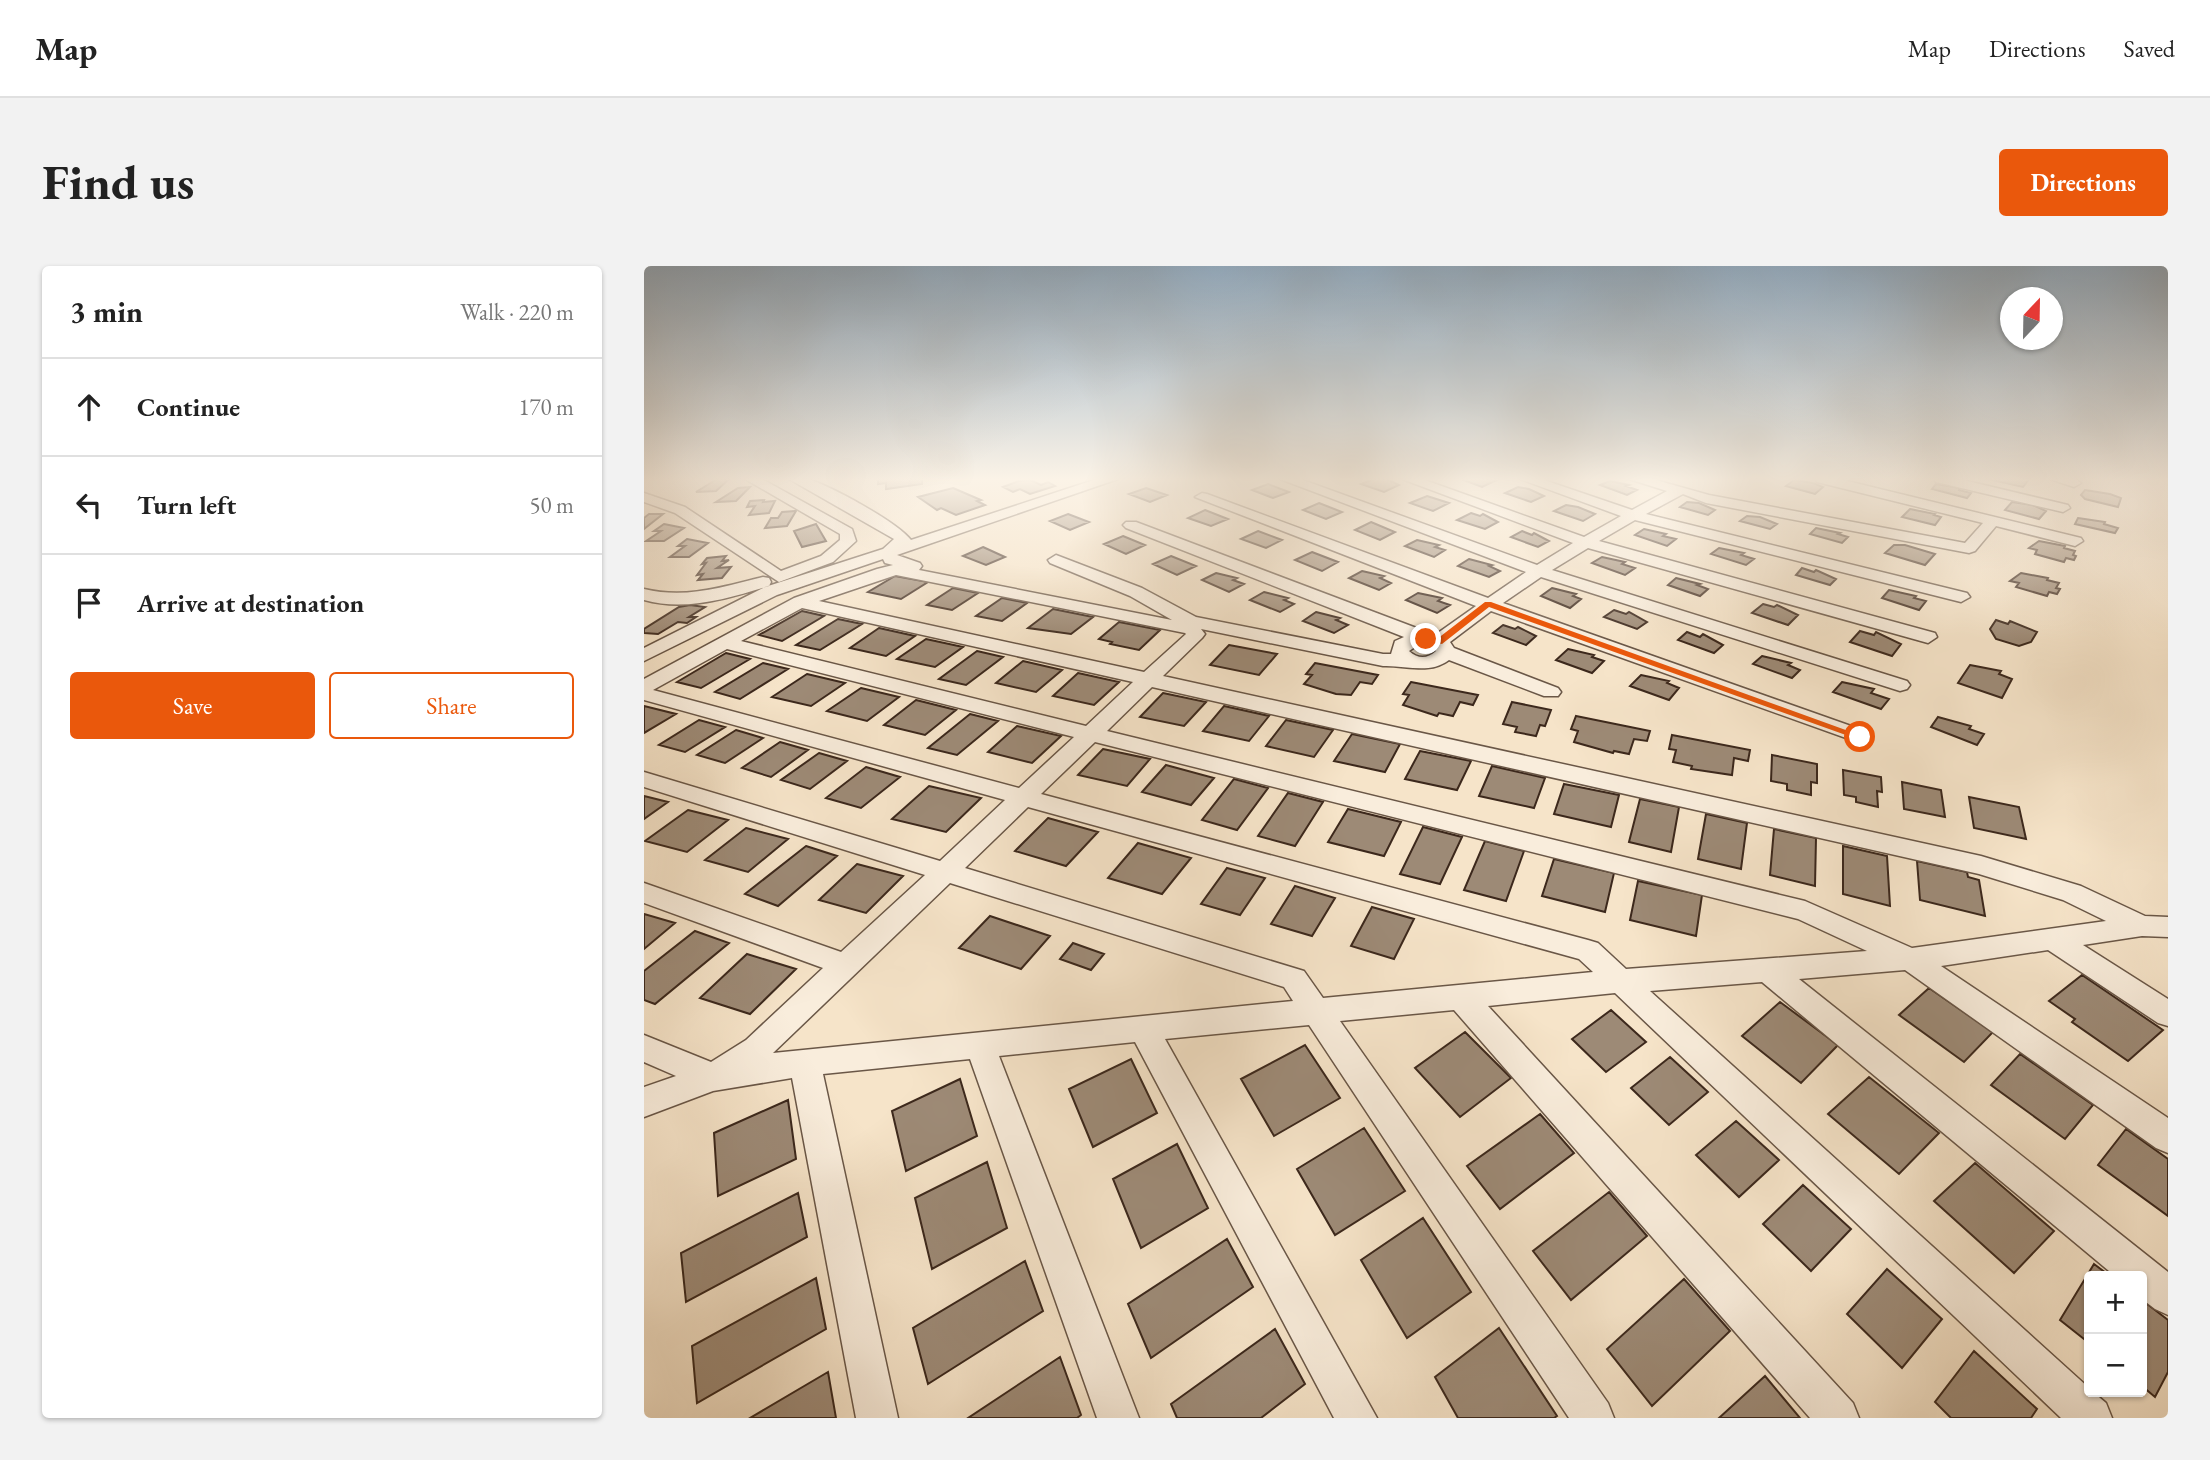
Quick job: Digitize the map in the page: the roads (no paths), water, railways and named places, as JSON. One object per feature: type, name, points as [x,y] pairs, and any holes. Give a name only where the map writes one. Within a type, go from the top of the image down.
[{"type":"street","points":[[714,533],[779,577]]},
{"type":"street","points":[[644,594],[669,599],[699,597],[779,577],[810,567],[833,554],[848,541],[847,533]]},
{"type":"street","points":[[888,553],[902,540],[896,533]]},
{"type":"street","points":[[915,533],[945,536]]},
{"type":"street","points":[[644,655],[771,592],[954,533]]},
{"type":"street","points":[[1153,533],[1437,644],[1551,692]]},
{"type":"street","points":[[1298,533],[1860,737]]},
{"type":"street","points":[[1434,533],[1538,571],[1900,685]]},
{"type":"street","points":[[1558,533],[1928,637]]},
{"type":"street","points":[[888,553],[891,560],[906,564],[1383,660],[1405,659],[1399,652],[1402,645],[1412,640],[1437,644],[1488,604],[1600,533]]},
{"type":"street","points":[[1703,533],[1961,597]]},
{"type":"street","points":[[1887,533],[1969,548],[1982,533]]},
{"type":"street","points":[[2039,533],[2075,541]]},
{"type":"street","points":[[1056,560],[1136,592],[1189,621]]},
{"type":"street","points":[[644,687],[800,602],[883,572],[896,570],[1191,629],[1196,634],[757,1049],[713,1077]]},
{"type":"street","points":[[800,602],[1981,865],[2072,893],[2155,926]]},
{"type":"street","points":[[725,643],[1805,911],[1910,959],[2168,1137]]},
{"type":"street","points":[[644,694],[1588,951],[2091,1418]]},
{"type":"street","points":[[644,779],[1294,979],[1593,1418]]},
{"type":"street","points":[[644,892],[846,965]]},
{"type":"street","points":[[644,1102],[713,1077],[806,1062],[1623,981],[1910,959],[2155,926]]},
{"type":"street","points":[[2052,939],[2168,1014]]},
{"type":"street","points":[[1768,970],[2168,1296]]},
{"type":"street","points":[[1461,997],[1838,1418]]},
{"type":"street","points":[[1143,1028],[1356,1418]]},
{"type":"street","points":[[980,1045],[1118,1418]]},
{"type":"street","points":[[644,1048],[713,1077]]},
{"type":"street","points":[[806,1062],[877,1418]]}]
